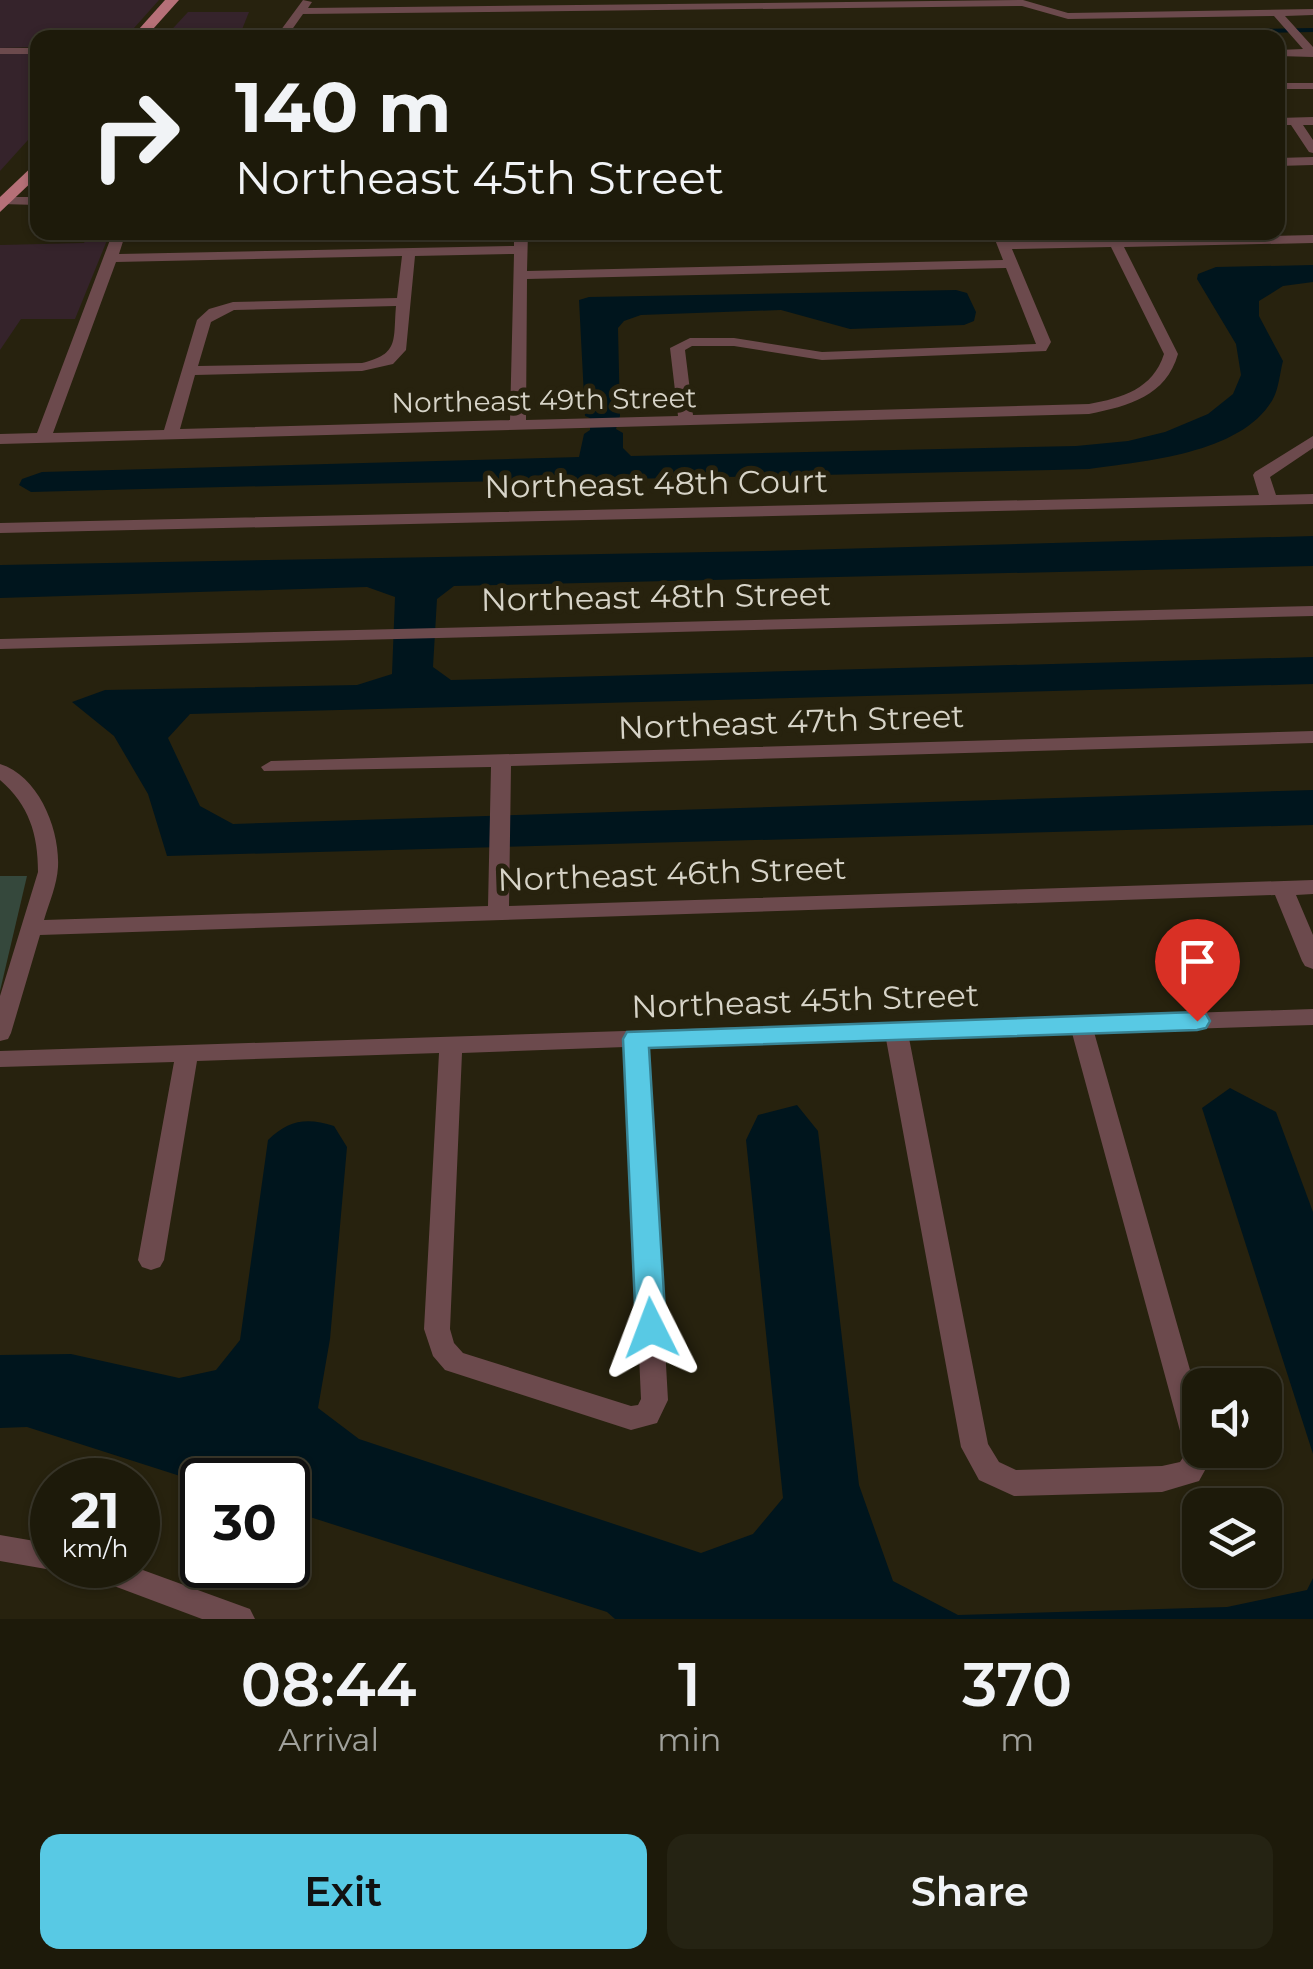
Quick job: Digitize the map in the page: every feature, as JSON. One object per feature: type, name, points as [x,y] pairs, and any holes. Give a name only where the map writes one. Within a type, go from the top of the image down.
[{"type":"main road","points":[[147,30],[179,3]]},
{"type":"main road","points":[[161,30],[179,3]]},
{"type":"main road","points":[[0,183],[30,162]]},
{"type":"main road","points":[[2,201],[30,164]]},
{"type":"street","points":[[286,30],[308,0]]},
{"type":"street","points":[[1130,0],[1140,15]]},
{"type":"street","points":[[1220,0],[1230,14]]},
{"type":"street","points":[[300,11],[940,1],[1022,3],[1060,16],[1313,12]]},
{"type":"street","points":[[940,1],[954,30]]},
{"type":"street","points":[[710,2],[716,30]]},
{"type":"street","points":[[1277,13],[1312,53]]},
{"type":"street","points":[[0,51],[30,50]]},
{"type":"street","points":[[1285,52],[1312,53]]},
{"type":"street","points":[[1285,86],[1313,86]]},
{"type":"street","points":[[1285,122],[1313,122]]},
{"type":"street","points":[[1295,122],[1313,149]]},
{"type":"street","points":[[1285,162],[1313,161]]},
{"type":"street","points":[[2,201],[30,201]]},
{"type":"street","points":[[1285,238],[1313,239]]},
{"type":"street","points":[[43,438],[117,240]]},
{"type":"street","points":[[318,254],[321,240]]},
{"type":"street","points":[[190,371],[362,367],[388,361],[399,350],[404,240]]},
{"type":"street","points":[[518,426],[520,240]]},
{"type":"street","points":[[686,421],[677,348],[680,344],[734,342],[822,356],[1041,348],[1044,342],[1000,240]]},
{"type":"street","name":"Northeast 49th Street","points":[[0,439],[1090,409],[1151,388],[1168,367],[1171,354],[1113,240]]},
{"type":"street","points":[[110,258],[222,250],[318,254],[519,250]]},
{"type":"street","points":[[519,275],[1011,264]]},
{"type":"street","points":[[171,434],[204,320],[214,312],[234,306],[404,302]]},
{"type":"street","points":[[1269,500],[1260,476],[1313,441]]},
{"type":"street","name":"Northeast 48th Court","points":[[0,528],[450,516],[647,517],[1313,499]]},
{"type":"street","name":"Northeast 48th Street","points":[[0,644],[1313,611]]},
{"type":"street","name":"Northeast 47th Street","points":[[271,766],[1313,737]]},
{"type":"street","points":[[498,912],[501,760]]},
{"type":"street","points":[[0,770],[31,800],[46,826],[48,872],[0,1033]]},
{"type":"street","name":"Northeast 46th Street","points":[[33,928],[1313,887]]},
{"type":"street","points":[[1283,888],[1313,961]]},
{"type":"street","name":"Northeast 45th Street","points":[[0,1059],[1313,1017]]},
{"type":"street","points":[[896,1031],[974,1447],[989,1471],[1014,1483],[1162,1479],[1189,1472],[1200,1454],[1081,1025]]},
{"type":"street","points":[[450,1046],[436,1329],[442,1348],[454,1362],[632,1418],[646,1415],[655,1400],[636,1039]]},
{"type":"street","points":[[150,1260],[187,1054]]},
{"type":"street","points":[[0,1548],[30,1553]]},
{"type":"street","points":[[155,1588],[240,1619]]},
{"type":"shaded area","points":[[0,0],[159,0],[132,30],[30,30],[30,47],[0,48]]},
{"type":"shaded area","points":[[188,12],[249,12],[242,30],[171,30]]},
{"type":"shaded area","points":[[0,53],[30,53],[30,138],[0,171]]},
{"type":"shaded area","points":[[107,240],[75,319],[21,319],[0,350],[0,245]]},
{"type":"green space","points":[[0,876],[27,876],[0,991]]},
{"type":"water","points":[[1313,265],[1313,282],[1283,286],[1259,301],[1259,316],[1283,361],[1273,399],[1239,432],[1190,452],[1163,458],[1089,469],[31,492],[19,485],[22,479],[42,472],[579,457],[584,434],[590,430],[590,418],[585,416],[579,300],[589,297],[956,290],[967,293],[976,312],[974,321],[964,325],[850,329],[781,310],[641,315],[624,321],[618,328],[620,416],[616,429],[623,433],[623,448],[631,456],[1076,446],[1128,441],[1165,432],[1208,414],[1233,394],[1241,375],[1236,344],[1197,279],[1198,274],[1216,267]]},
{"type":"water","points":[[1313,536],[1313,566],[454,586],[437,599],[433,667],[451,680],[1313,657],[1313,684],[190,714],[168,738],[200,806],[233,824],[1313,790],[1313,825],[167,856],[148,794],[114,736],[72,702],[105,690],[357,685],[392,674],[395,597],[367,587],[0,598],[0,565]]},
{"type":"water","points":[[1230,1088],[1276,1112],[1313,1212],[1313,1454],[1202,1108]]},
{"type":"water","points":[[797,1105],[818,1131],[859,1485],[893,1581],[958,1615],[1227,1607],[1307,1590],[1313,1578],[1313,1619],[615,1619],[607,1612],[310,1517],[310,1458],[180,1458],[180,1476],[160,1470],[160,1458],[124,1458],[27,1427],[0,1428],[0,1355],[71,1354],[179,1378],[216,1370],[240,1340],[268,1140],[291,1124],[315,1122],[334,1126],[347,1147],[330,1339],[318,1408],[359,1439],[701,1553],[753,1534],[783,1498],[746,1140],[758,1115]]},
{"type":"waterway","points":[[1285,30],[1313,30]]},
{"type":"route","points":[[651,1328],[636,1039],[1197,1021]]}]
